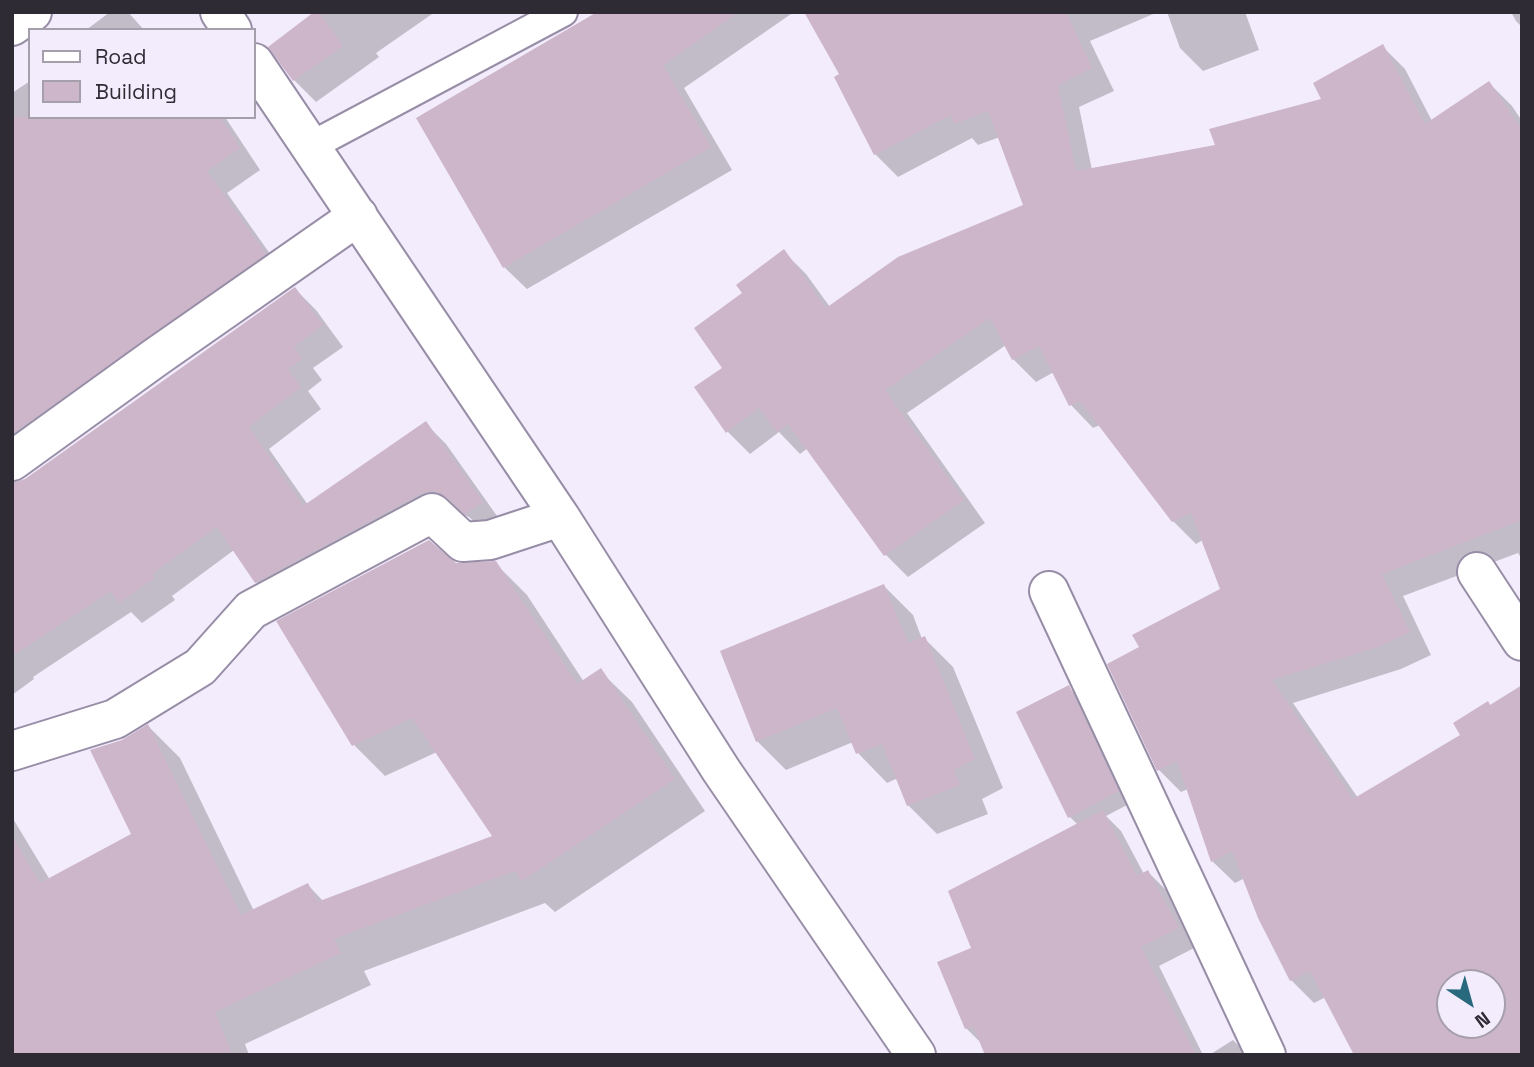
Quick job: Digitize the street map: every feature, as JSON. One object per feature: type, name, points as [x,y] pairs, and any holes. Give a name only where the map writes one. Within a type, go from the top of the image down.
[{"type":"street","points":[[12,26],[32,12]]},
{"type":"street","points":[[220,12],[231,28]]},
{"type":"street","points":[[256,66],[560,517],[721,770],[916,1055]]},
{"type":"street","points":[[12,461],[358,216]]},
{"type":"street","points":[[12,751],[115,719],[200,667],[251,610],[432,513],[463,542],[490,540],[560,517]]},
{"type":"street","points":[[1477,572],[1522,641]]},
{"type":"street","points":[[1049,591],[1266,1055]]},
{"type":"lane","points":[[311,146],[563,12]]},
{"type":"building","points":[[314,12],[319,12],[343,46],[293,81],[268,47]]},
{"type":"building","points":[[597,12],[739,12],[663,65],[711,147],[503,268],[416,118]]},
{"type":"building","points":[[804,12],[1066,12],[1092,68],[1058,85],[1076,171],[1215,145],[1209,129],[1321,99],[1313,83],[1383,44],[1425,124],[1489,81],[1522,130],[1522,520],[1382,574],[1410,632],[1378,647],[1272,680],[1353,799],[1460,735],[1453,723],[1488,701],[1490,705],[1522,685],[1522,1055],[1354,1055],[1310,971],[1290,981],[1258,918],[1232,851],[1211,862],[1177,761],[1157,771],[1107,664],[1139,647],[1132,635],[1220,589],[1191,513],[1172,522],[1080,401],[1069,406],[1039,346],[1012,360],[990,318],[885,390],[964,500],[884,556],[788,424],[777,432],[759,408],[726,433],[694,387],[722,368],[694,328],[742,293],[736,285],[784,249],[826,308],[898,257],[1023,205],[988,111],[954,124],[951,115],[874,155],[834,77],[839,74]]},
{"type":"building","points":[[12,117],[221,119],[240,148],[207,171],[266,254],[12,434]]},
{"type":"building","points":[[295,287],[323,325],[294,347],[302,359],[288,369],[301,387],[249,427],[303,506],[426,421],[483,502],[465,514],[446,497],[434,491],[422,493],[255,583],[217,527],[152,574],[155,578],[119,603],[111,591],[12,656],[12,483],[25,479]]},
{"type":"building","points":[[429,540],[456,563],[496,561],[577,684],[601,668],[675,779],[522,881],[515,871],[334,939],[341,953],[215,1012],[232,1055],[12,1055],[12,836],[40,883],[131,834],[90,750],[122,740],[148,724],[241,915],[308,883],[317,902],[492,836],[412,718],[352,746],[276,621]]},
{"type":"building","points":[[884,584],[908,643],[925,636],[975,759],[954,770],[960,785],[907,806],[882,744],[856,754],[837,708],[756,742],[720,651]]},
{"type":"building","points":[[1069,685],[1119,791],[1068,818],[1016,712]]},
{"type":"building","points":[[1103,810],[1137,876],[1148,870],[1179,928],[1141,947],[1196,1055],[985,1055],[973,1026],[965,1029],[937,962],[971,948],[948,891]]}]
